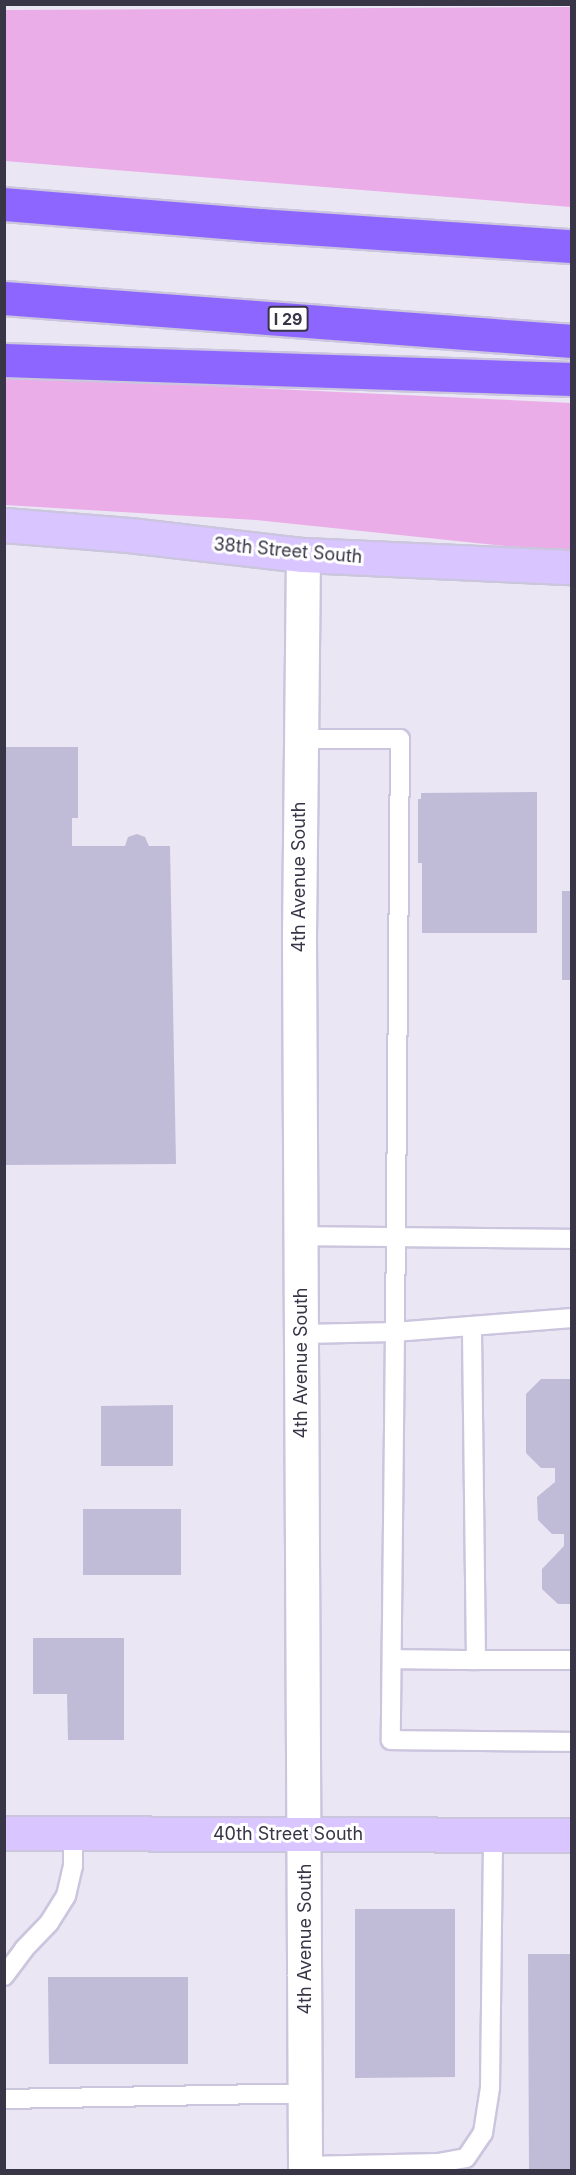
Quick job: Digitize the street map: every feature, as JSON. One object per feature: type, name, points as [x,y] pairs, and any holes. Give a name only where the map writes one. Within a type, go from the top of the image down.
[{"type":"highway","points":[[4,204],[260,225],[572,246]]},
{"type":"highway","name":"I 29","points":[[4,298],[572,341]]},
{"type":"highway","points":[[4,360],[572,379]]},
{"type":"street","name":"38th Street South","points":[[4,525],[129,535],[303,555],[572,567]]},
{"type":"street","name":"4th Avenue South","points":[[303,555],[299,739],[302,1334],[300,1470],[305,1834],[305,2168]]},
{"type":"street","name":"40th Street South","points":[[4,1833],[572,1835]]},
{"type":"lane","points":[[299,739],[400,739],[392,1740],[572,1742]]},
{"type":"lane","points":[[300,1236],[572,1239]]},
{"type":"lane","points":[[302,1334],[395,1332],[572,1318]]},
{"type":"lane","points":[[472,1327],[476,1660]]},
{"type":"lane","points":[[392,1659],[572,1660]]},
{"type":"lane","points":[[4,1976],[24,1949],[49,1923],[66,1896],[73,1866],[73,1833]]},
{"type":"lane","points":[[305,2168],[438,2163],[466,2158],[483,2133],[490,2088],[493,1834]]},
{"type":"lane","points":[[4,2098],[305,2093]]},
{"type":"shaded area","points":[[571,7],[571,207],[5,161],[5,10]]},
{"type":"shaded area","points":[[4,376],[571,403],[571,550],[505,546],[256,520],[5,505]]},
{"type":"building","points":[[4,747],[78,747],[78,818],[72,818],[72,846],[125,846],[128,837],[137,834],[145,837],[149,846],[170,846],[176,1164],[4,1165]]},
{"type":"building","points":[[537,792],[537,933],[422,933],[422,863],[418,863],[418,799],[421,799],[421,793]]},
{"type":"building","points":[[562,891],[572,891],[572,980],[562,980]]},
{"type":"building","points":[[541,1379],[572,1379],[572,1604],[558,1604],[542,1589],[542,1569],[564,1546],[564,1534],[552,1534],[538,1520],[537,1497],[555,1482],[555,1468],[541,1468],[526,1453],[526,1394]]},
{"type":"building","points":[[173,1405],[173,1466],[101,1466],[101,1406]]},
{"type":"building","points":[[83,1509],[181,1509],[181,1575],[83,1575]]},
{"type":"building","points":[[33,1638],[124,1638],[124,1740],[68,1740],[67,1694],[33,1694]]},
{"type":"building","points":[[355,1909],[455,1909],[455,2077],[355,2078]]},
{"type":"building","points":[[528,1954],[572,1954],[572,2170],[529,2170]]},
{"type":"building","points":[[48,1977],[188,1977],[188,2064],[49,2064]]}]
